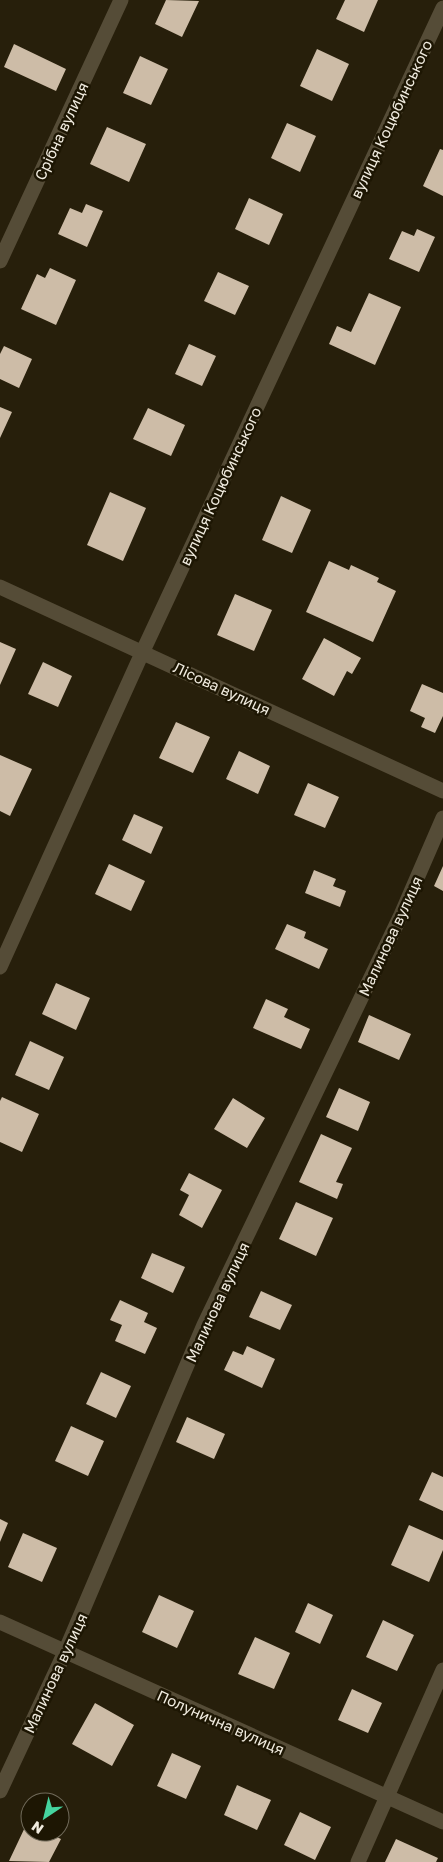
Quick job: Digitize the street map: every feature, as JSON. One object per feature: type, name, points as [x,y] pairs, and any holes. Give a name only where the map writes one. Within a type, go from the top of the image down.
[{"type":"street","name":"Срібна вулиця","points":[[0,261],[120,0]]},
{"type":"street","name":"вулиця Коцюбинського","points":[[0,967],[143,651],[443,8]]},
{"type":"street","name":"Лісова вулиця","points":[[0,587],[143,651],[443,791]]},
{"type":"street","name":"Малинова вулиця","points":[[0,1791],[66,1652],[204,1325],[401,915],[443,818]]},
{"type":"street","name":"Полунична вулиця","points":[[0,1622],[443,1822]]},
{"type":"street","points":[[358,1862],[443,1670]]},
{"type":"building","points":[[166,0],[199,1],[182,37],[155,24]]},
{"type":"building","points":[[345,0],[378,0],[364,32],[336,19]]},
{"type":"building","points":[[14,44],[66,69],[56,91],[4,67]]},
{"type":"building","points":[[317,49],[349,64],[332,101],[300,86]]},
{"type":"building","points":[[140,56],[168,69],[151,105],[123,93]]},
{"type":"building","points":[[287,123],[316,136],[300,172],[271,158]]},
{"type":"building","points":[[107,127],[146,144],[129,182],[90,164]]},
{"type":"building","points":[[440,149],[443,150],[443,196],[423,186]]},
{"type":"building","points":[[249,198],[283,214],[269,245],[235,229]]},
{"type":"building","points":[[86,204],[103,211],[87,247],[58,234],[70,208],[82,213]]},
{"type":"building","points":[[417,229],[435,237],[419,272],[389,259],[402,231],[414,236]]},
{"type":"building","points":[[50,268],[76,280],[56,325],[21,309],[37,274],[45,278]]},
{"type":"building","points":[[218,272],[249,286],[235,315],[204,301]]},
{"type":"building","points":[[369,293],[401,307],[375,365],[329,344],[337,326],[351,332]]},
{"type":"building","points":[[189,344],[216,356],[202,386],[175,374]]},
{"type":"building","points":[[4,346],[32,359],[19,388],[0,379],[0,354]]},
{"type":"building","points":[[0,407],[12,412],[0,438]]},
{"type":"building","points":[[148,408],[185,425],[171,456],[133,439]]},
{"type":"building","points":[[110,492],[146,508],[123,561],[87,545]]},
{"type":"building","points":[[281,496],[311,510],[292,553],[262,540]]},
{"type":"building","points":[[329,561],[349,570],[351,565],[379,578],[377,582],[396,591],[373,642],[306,612]]},
{"type":"building","points":[[235,594],[272,610],[254,651],[217,635]]},
{"type":"building","points":[[324,638],[361,658],[352,674],[347,671],[334,696],[302,679]]},
{"type":"building","points":[[0,642],[16,649],[0,685]]},
{"type":"building","points":[[43,662],[72,676],[58,707],[28,694]]},
{"type":"building","points":[[422,684],[443,693],[443,716],[435,733],[421,727],[425,718],[410,711]]},
{"type":"building","points":[[176,722],[210,737],[193,773],[159,758]]},
{"type":"building","points":[[239,751],[270,766],[258,794],[226,779]]},
{"type":"building","points":[[0,755],[32,769],[10,816],[0,811]]},
{"type":"building","points":[[308,783],[339,797],[325,828],[294,815]]},
{"type":"building","points":[[134,814],[163,827],[151,854],[122,840]]},
{"type":"building","points":[[109,864],[145,881],[131,911],[95,894]]},
{"type":"building","points":[[443,866],[443,891],[434,886]]},
{"type":"building","points":[[314,870],[336,879],[333,886],[346,891],[340,907],[305,893]]},
{"type":"building","points":[[287,924],[306,932],[304,938],[328,949],[319,969],[275,949]]},
{"type":"building","points":[[56,983],[90,998],[76,1030],[42,1014]]},
{"type":"building","points":[[266,999],[288,1009],[284,1017],[310,1029],[301,1049],[253,1028]]},
{"type":"building","points":[[369,1015],[411,1034],[399,1060],[358,1042]]},
{"type":"building","points":[[30,1041],[64,1057],[49,1090],[15,1075]]},
{"type":"building","points":[[339,1088],[370,1102],[358,1131],[326,1117]]},
{"type":"building","points":[[2,1097],[39,1114],[22,1152],[0,1142],[0,1101]]},
{"type":"building","points":[[233,1098],[265,1118],[247,1148],[214,1129]]},
{"type":"building","points":[[321,1134],[352,1148],[336,1182],[343,1184],[337,1199],[299,1182]]},
{"type":"building","points":[[189,1173],[222,1190],[202,1228],[179,1215],[189,1195],[180,1190]]},
{"type":"building","points":[[296,1202],[333,1218],[316,1256],[279,1239]]},
{"type":"building","points":[[152,1253],[185,1267],[173,1293],[141,1278]]},
{"type":"building","points":[[261,1291],[292,1305],[280,1330],[249,1317]]},
{"type":"building","points":[[120,1300],[148,1313],[144,1322],[157,1328],[145,1354],[115,1341],[122,1325],[110,1320]]},
{"type":"building","points":[[247,1346],[275,1359],[262,1388],[224,1370],[233,1351],[243,1355]]},
{"type":"building","points":[[101,1372],[131,1386],[116,1418],[86,1404]]},
{"type":"building","points":[[187,1417],[225,1434],[214,1459],[176,1442]]},
{"type":"building","points":[[71,1426],[104,1441],[88,1476],[55,1461]]},
{"type":"building","points":[[432,1472],[443,1477],[443,1511],[419,1500]]},
{"type":"building","points":[[0,1519],[8,1523],[0,1542]]},
{"type":"building","points":[[409,1525],[443,1540],[443,1550],[429,1582],[391,1565]]},
{"type":"building","points":[[23,1533],[57,1548],[42,1582],[8,1567]]},
{"type":"building","points":[[159,1595],[194,1611],[177,1648],[142,1632]]},
{"type":"building","points":[[308,1603],[333,1615],[320,1644],[295,1632]]},
{"type":"building","points":[[383,1620],[414,1635],[397,1671],[366,1657]]},
{"type":"building","points":[[255,1637],[290,1653],[274,1689],[238,1674]]},
{"type":"building","points":[[352,1689],[382,1703],[368,1733],[338,1720]]},
{"type":"building","points":[[95,1703],[134,1725],[112,1766],[72,1744]]},
{"type":"building","points":[[172,1753],[201,1766],[186,1799],[157,1786]]},
{"type":"building","points":[[237,1785],[271,1800],[257,1830],[224,1815]]},
{"type":"building","points":[[300,1812],[331,1827],[315,1860],[284,1845]]},
{"type":"building","points":[[20,1838],[20,1842],[59,1842],[49,1862],[9,1861]]},
{"type":"building","points":[[396,1839],[438,1858],[436,1862],[385,1862]]}]
